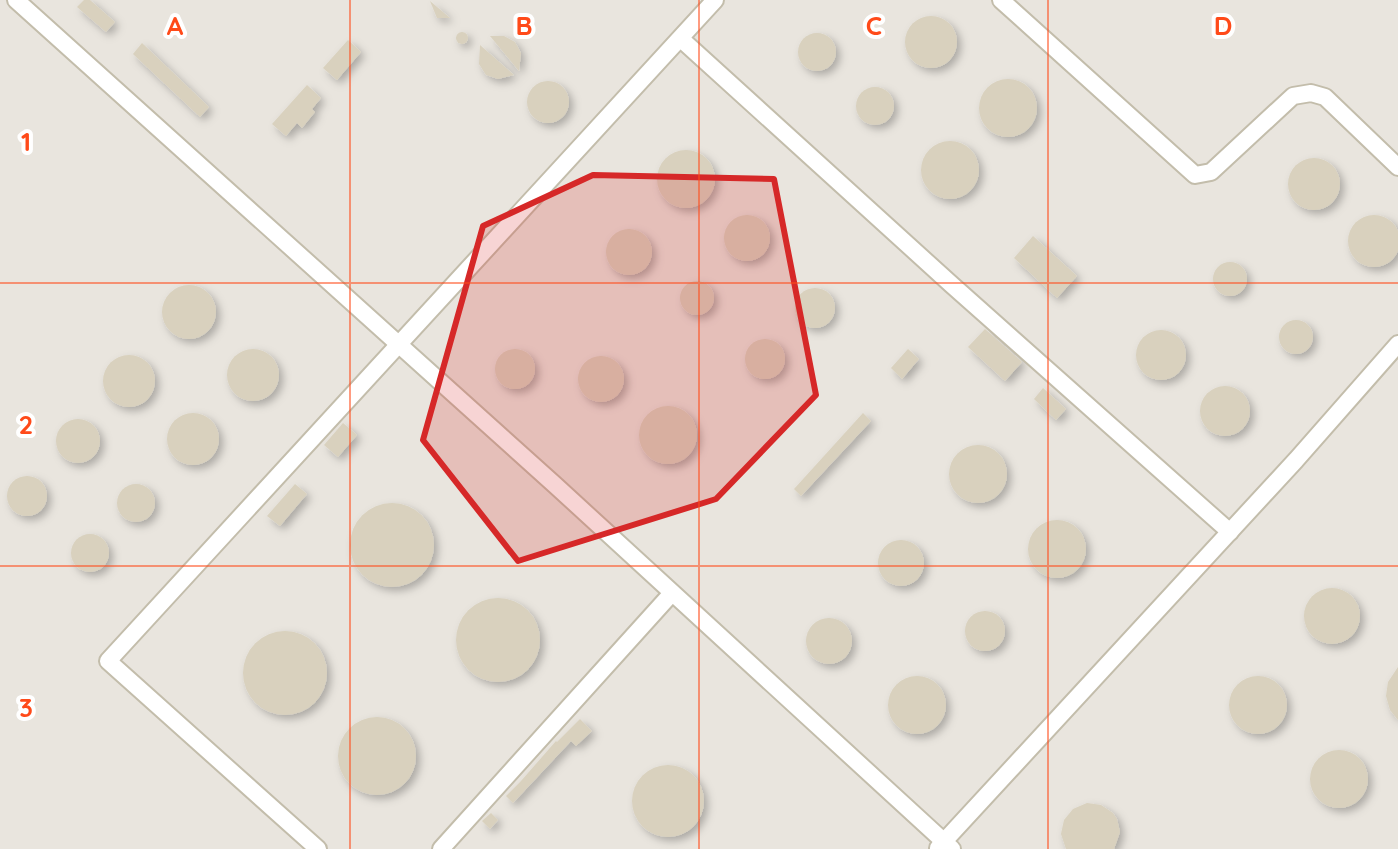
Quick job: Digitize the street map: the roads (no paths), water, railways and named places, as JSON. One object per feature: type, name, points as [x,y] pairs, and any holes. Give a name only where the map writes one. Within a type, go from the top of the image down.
[{"type":"lane","points":[[16,0],[672,593],[944,847],[1398,344]]},
{"type":"lane","points":[[318,849],[108,661],[715,0]]},
{"type":"lane","points":[[1001,0],[1195,175],[1211,172],[1293,96],[1311,93],[1325,97],[1398,167]]},
{"type":"lane","points":[[681,39],[1230,532]]},
{"type":"lane","points":[[441,849],[672,593]]}]
